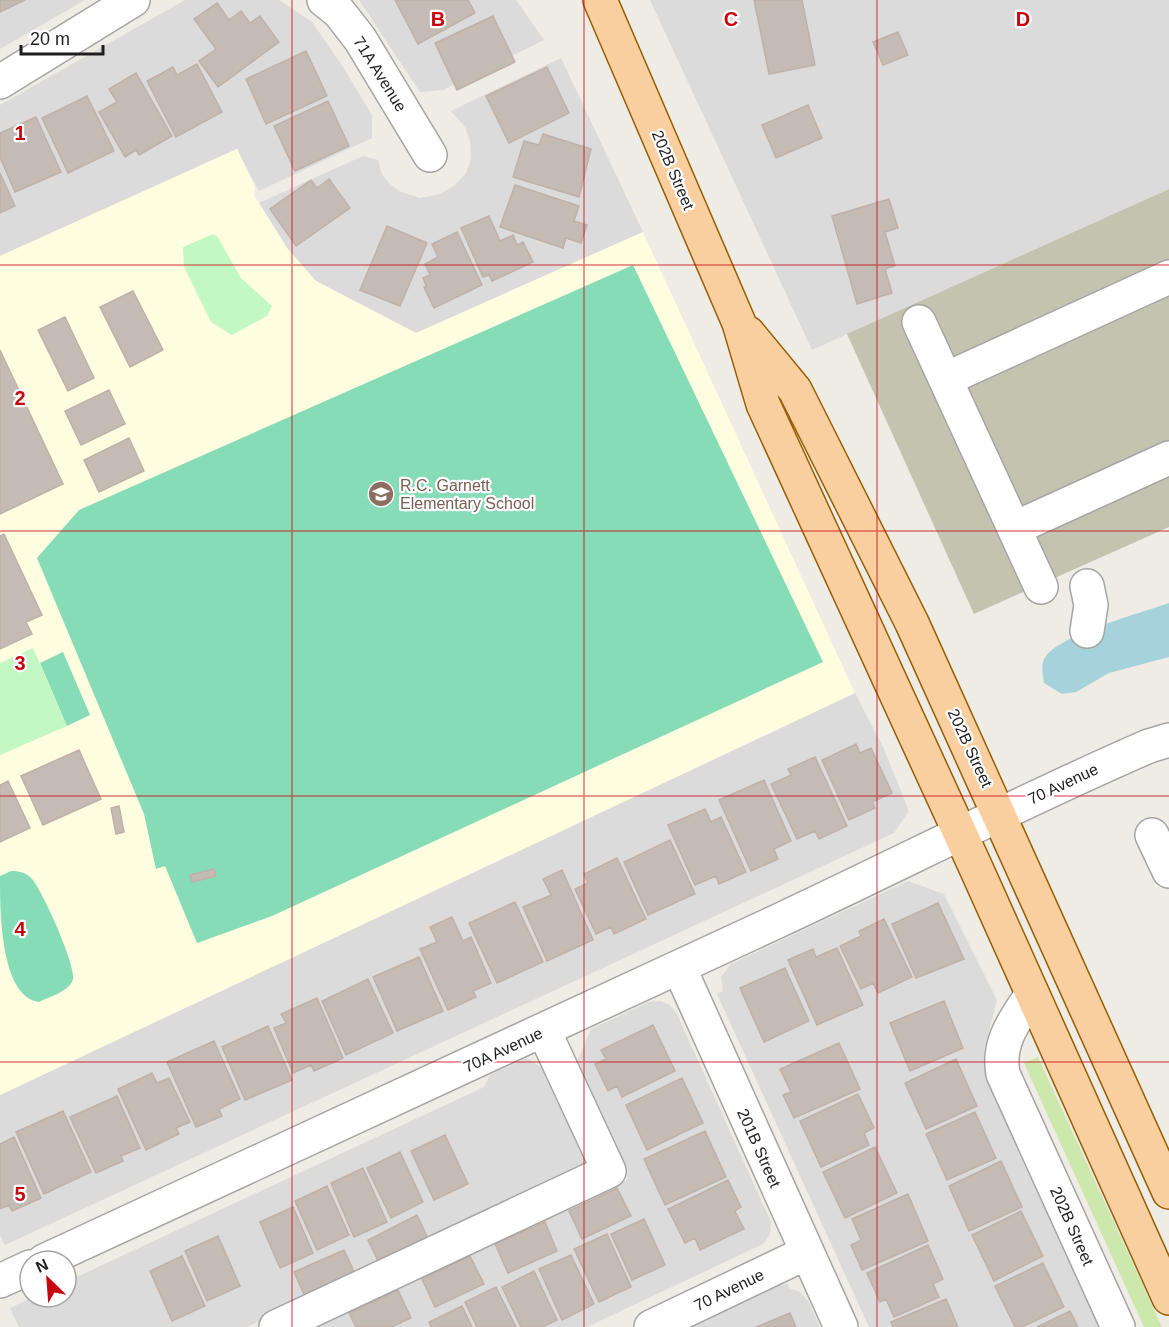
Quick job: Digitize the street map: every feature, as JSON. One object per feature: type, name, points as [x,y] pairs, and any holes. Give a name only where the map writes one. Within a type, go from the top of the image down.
[{"type":"main road","name":"202B Street","points":[[597,6],[739,323],[763,404],[1169,1298]]},
{"type":"main road","name":"202B Street","points":[[739,323],[795,390],[912,623],[1169,1192]]},
{"type":"street","name":"71A Avenue","points":[[324,0],[339,12],[360,39],[430,155]]},
{"type":"street","points":[[0,82],[129,1]]},
{"type":"street","points":[[946,379],[1169,277]]},
{"type":"street","points":[[919,322],[1041,586]]},
{"type":"street","points":[[1015,528],[1169,458]]},
{"type":"street","points":[[1087,586],[1091,604],[1087,631]]},
{"type":"street","name":"70 Avenue","points":[[960,834],[1103,766],[1169,740]]},
{"type":"street","name":"70A Avenue","points":[[70,1249],[544,1031],[960,834]]},
{"type":"street","points":[[1152,835],[1169,871]]},
{"type":"street","name":"201B Street","points":[[679,967],[841,1327]]},
{"type":"street","name":"202B Street","points":[[1032,994],[1011,1025],[1001,1048],[1003,1074],[1118,1327]]},
{"type":"street","points":[[276,1327],[609,1171],[544,1031]]},
{"type":"street","name":"70 Avenue","points":[[651,1327],[806,1253]]},
{"type":"street","points":[[0,1281],[18,1273]]},
{"type":"shaded area","points":[[0,0],[85,0],[0,49]]},
{"type":"shaded area","points":[[185,0],[279,0],[312,22],[372,115],[372,138],[259,191],[237,149],[0,256],[0,105]]},
{"type":"shaded area","points":[[359,0],[516,0],[544,40],[443,90],[420,92]]},
{"type":"shaded area","points":[[650,0],[1169,0],[1169,189],[812,350]]},
{"type":"shaded area","points":[[561,58],[643,232],[416,333],[316,281],[287,248],[259,203],[363,156],[378,160],[382,174],[401,192],[420,198],[440,194],[455,185],[466,173],[471,159],[470,140],[465,127],[451,111]]},
{"type":"shaded area","name":"R.C. Garnett Elementary School","points":[[237,149],[255,187],[254,195],[287,248],[316,281],[416,333],[643,232],[855,693],[0,1095],[0,256]]},
{"type":"shaded area","points":[[1169,189],[1169,527],[974,614],[847,334]]},
{"type":"shaded area","points":[[855,693],[884,749],[909,811],[894,833],[5,1245],[0,1235],[0,1095]]},
{"type":"shaded area","points":[[908,881],[944,894],[997,1000],[984,1050],[988,1074],[1104,1327],[869,1327],[717,994],[723,991],[721,977],[731,964]]},
{"type":"shaded area","points":[[661,1001],[670,1005],[677,1014],[771,1222],[770,1234],[763,1244],[587,1327],[310,1327],[628,1179],[578,1060],[591,1029],[649,1002]]},
{"type":"shaded area","points":[[527,1058],[554,1076],[592,1156],[587,1170],[247,1327],[19,1327],[10,1308],[18,1304],[18,1309],[78,1309],[78,1276],[484,1087],[490,1075]]},
{"type":"shaded area","points":[[788,1284],[789,1288],[800,1292],[808,1301],[820,1327],[689,1327],[777,1285]]},
{"type":"green space","points":[[213,234],[217,236],[241,278],[272,306],[267,316],[232,335],[211,322],[184,267],[183,247]]},
{"type":"green space","points":[[633,265],[823,662],[272,916],[197,943],[165,866],[156,869],[144,814],[37,558],[79,510]]},
{"type":"green space","points":[[33,648],[67,726],[0,755],[0,663]]},
{"type":"green space","points":[[63,652],[90,715],[67,726],[40,663]]},
{"type":"green space","points":[[11,871],[26,874],[37,886],[57,928],[73,971],[73,979],[68,987],[39,1002],[26,997],[16,985],[5,950],[0,876]]},
{"type":"green space","points":[[1038,1057],[1162,1327],[1144,1327],[1024,1063]]},
{"type":"water","points":[[1169,603],[1169,657],[1109,673],[1076,692],[1062,694],[1044,683],[1043,662],[1055,648],[1085,632]]},
{"type":"building","points":[[0,0],[25,0],[0,12]]},
{"type":"building","points":[[395,0],[468,0],[475,13],[418,44]]},
{"type":"building","points":[[754,0],[802,0],[815,65],[769,74]]},
{"type":"building","points":[[217,3],[229,20],[241,11],[250,23],[260,16],[279,42],[218,87],[199,61],[216,49],[194,19]]},
{"type":"building","points":[[493,16],[515,62],[457,90],[435,43]]},
{"type":"building","points":[[898,32],[908,55],[883,65],[873,42]]},
{"type":"building","points":[[306,51],[327,96],[266,124],[246,79]]},
{"type":"building","points":[[197,64],[222,112],[176,137],[147,81],[173,67],[177,75]]},
{"type":"building","points":[[547,67],[569,113],[509,143],[486,96]]},
{"type":"building","points":[[136,73],[172,136],[139,155],[136,150],[125,157],[99,112],[117,102],[109,89]]},
{"type":"building","points":[[87,96],[114,151],[68,173],[42,118]]},
{"type":"building","points":[[328,101],[349,146],[295,171],[274,126]]},
{"type":"building","points":[[808,105],[822,138],[776,158],[762,125]]},
{"type":"building","points":[[36,117],[61,172],[15,192],[0,157],[0,133]]},
{"type":"building","points":[[543,134],[591,149],[579,197],[513,177],[524,141],[539,145]]},
{"type":"building","points":[[0,173],[15,206],[0,213]]},
{"type":"building","points":[[329,179],[350,208],[296,246],[270,209],[311,180],[317,188]]},
{"type":"building","points":[[515,185],[579,206],[574,221],[587,225],[581,243],[566,238],[563,248],[500,227]]},
{"type":"building","points":[[889,199],[898,228],[885,232],[895,266],[885,269],[892,293],[857,304],[832,216]]},
{"type":"building","points":[[489,216],[500,241],[513,235],[517,245],[523,242],[533,262],[492,281],[489,275],[483,277],[461,228]]},
{"type":"building","points":[[387,226],[427,243],[400,306],[360,290]]},
{"type":"building","points":[[457,232],[482,285],[434,308],[424,287],[426,286],[423,278],[430,275],[425,264],[438,257],[432,244]]},
{"type":"building","points":[[133,291],[163,350],[130,367],[100,307]]},
{"type":"building","points":[[65,317],[94,378],[68,391],[38,330]]},
{"type":"building","points":[[0,350],[63,484],[0,514]]},
{"type":"building","points":[[109,390],[125,424],[81,445],[65,411]]},
{"type":"building","points":[[129,438],[144,471],[99,492],[84,460]]},
{"type":"building","points":[[4,534],[42,615],[26,622],[32,634],[0,649],[0,536]]},
{"type":"building","points":[[856,744],[860,753],[871,748],[892,793],[872,802],[875,808],[849,820],[822,760]]},
{"type":"building","points":[[79,750],[101,799],[43,825],[21,776]]},
{"type":"building","points":[[815,757],[847,826],[819,839],[815,831],[797,839],[771,784],[791,775],[788,769]]},
{"type":"building","points":[[764,780],[791,841],[774,849],[778,859],[751,871],[719,800]]},
{"type":"building","points":[[8,781],[30,828],[0,842],[0,785]]},
{"type":"building","points":[[119,806],[124,832],[116,834],[111,808]]},
{"type":"building","points":[[705,809],[711,822],[721,817],[746,872],[719,884],[716,876],[695,885],[668,825]]},
{"type":"building","points":[[670,840],[695,894],[648,915],[624,862]]},
{"type":"building","points":[[617,858],[646,919],[614,934],[611,927],[596,934],[575,889],[588,883],[584,874]]},
{"type":"building","points":[[214,869],[216,876],[192,882],[190,875]]},
{"type":"building","points":[[562,870],[593,940],[547,961],[523,907],[551,895],[543,879]]},
{"type":"building","points":[[515,902],[543,962],[497,983],[469,923]]},
{"type":"building","points":[[938,903],[964,959],[916,978],[892,924]]},
{"type":"building","points":[[452,917],[463,941],[471,937],[491,983],[473,991],[476,997],[448,1010],[420,949],[437,942],[430,927]]},
{"type":"building","points":[[884,919],[912,977],[878,993],[873,983],[861,989],[840,946],[861,936],[859,931]]},
{"type":"building","points":[[837,948],[863,1005],[817,1025],[788,960],[813,949],[816,957]]},
{"type":"building","points":[[419,957],[443,1011],[397,1031],[373,977]]},
{"type":"building","points":[[785,968],[809,1021],[764,1042],[740,988]]},
{"type":"building","points":[[368,979],[393,1033],[346,1055],[322,1001]]},
{"type":"building","points":[[317,998],[343,1058],[314,1071],[311,1065],[293,1073],[274,1028],[286,1023],[281,1014]]},
{"type":"building","points":[[944,1001],[963,1048],[910,1071],[890,1023]]},
{"type":"building","points":[[653,1025],[675,1071],[622,1097],[617,1086],[608,1091],[595,1064],[606,1059],[601,1050]]},
{"type":"building","points":[[268,1026],[292,1080],[245,1100],[222,1047]]},
{"type":"building","points":[[214,1041],[240,1099],[219,1109],[222,1116],[196,1127],[167,1062]]},
{"type":"building","points":[[839,1043],[860,1089],[794,1118],[783,1095],[791,1092],[780,1069]]},
{"type":"building","points":[[956,1059],[977,1106],[926,1129],[905,1083]]},
{"type":"building","points":[[152,1073],[157,1083],[169,1078],[190,1122],[176,1128],[179,1134],[146,1150],[118,1089]]},
{"type":"building","points":[[682,1078],[703,1123],[647,1150],[626,1105]]},
{"type":"building","points":[[858,1094],[874,1128],[864,1133],[869,1145],[821,1167],[800,1121]]},
{"type":"building","points":[[117,1096],[140,1148],[121,1156],[123,1161],[96,1173],[70,1117]]},
{"type":"building","points":[[63,1111],[91,1172],[44,1194],[16,1132]]},
{"type":"building","points":[[975,1112],[996,1158],[947,1180],[926,1134]]},
{"type":"building","points":[[705,1131],[726,1177],[665,1205],[644,1159]]},
{"type":"building","points":[[445,1135],[468,1184],[434,1200],[411,1151]]},
{"type":"building","points":[[14,1137],[41,1198],[12,1211],[9,1205],[0,1209],[0,1144]]},
{"type":"building","points":[[875,1147],[897,1193],[845,1218],[823,1172]]},
{"type":"building","points":[[400,1152],[423,1202],[391,1218],[367,1168]]},
{"type":"building","points":[[1001,1161],[1022,1207],[969,1231],[949,1186]]},
{"type":"building","points":[[363,1168],[387,1222],[354,1237],[331,1183]]},
{"type":"building","points":[[728,1180],[741,1207],[735,1211],[744,1229],[700,1250],[695,1238],[685,1243],[668,1209]]},
{"type":"building","points":[[327,1186],[349,1235],[317,1250],[295,1201]]},
{"type":"building","points":[[617,1188],[631,1216],[582,1239],[569,1211]]},
{"type":"building","points":[[908,1194],[928,1241],[862,1270],[851,1245],[861,1240],[852,1219]]},
{"type":"building","points":[[293,1207],[313,1253],[280,1268],[260,1222]]},
{"type":"building","points":[[1021,1211],[1043,1256],[994,1281],[972,1235]]},
{"type":"building","points":[[417,1215],[430,1243],[381,1267],[368,1240]]},
{"type":"building","points":[[644,1219],[665,1265],[632,1280],[611,1234]]},
{"type":"building","points":[[545,1222],[557,1251],[508,1273],[495,1244]]},
{"type":"building","points":[[607,1234],[631,1287],[599,1302],[574,1249]]},
{"type":"building","points":[[218,1236],[240,1286],[207,1301],[185,1251]]},
{"type":"building","points":[[928,1245],[943,1279],[933,1284],[939,1297],[894,1317],[886,1299],[880,1302],[867,1273]]},
{"type":"building","points":[[344,1250],[357,1278],[307,1301],[294,1272]]},
{"type":"building","points":[[571,1255],[594,1304],[562,1320],[539,1269]]},
{"type":"building","points":[[182,1256],[205,1306],[172,1321],[150,1271]]},
{"type":"building","points":[[470,1256],[484,1284],[435,1307],[422,1279]]},
{"type":"building","points":[[1043,1263],[1064,1307],[1022,1327],[1015,1327],[995,1286]]},
{"type":"building","points":[[534,1271],[557,1320],[543,1327],[521,1327],[502,1287]]},
{"type":"building","points":[[496,1287],[516,1327],[477,1327],[465,1302]]},
{"type":"building","points":[[398,1290],[411,1318],[392,1327],[356,1327],[349,1313]]},
{"type":"building","points":[[946,1299],[958,1327],[893,1327],[891,1322]]},
{"type":"building","points":[[462,1306],[472,1327],[431,1327],[429,1322]]},
{"type":"building","points":[[1070,1311],[1078,1327],[1037,1327]]},
{"type":"building","points":[[790,1313],[796,1327],[756,1327]]},
{"type":"place","name":"R.C. Garnett Elementary School","points":[[381,494]]}]
